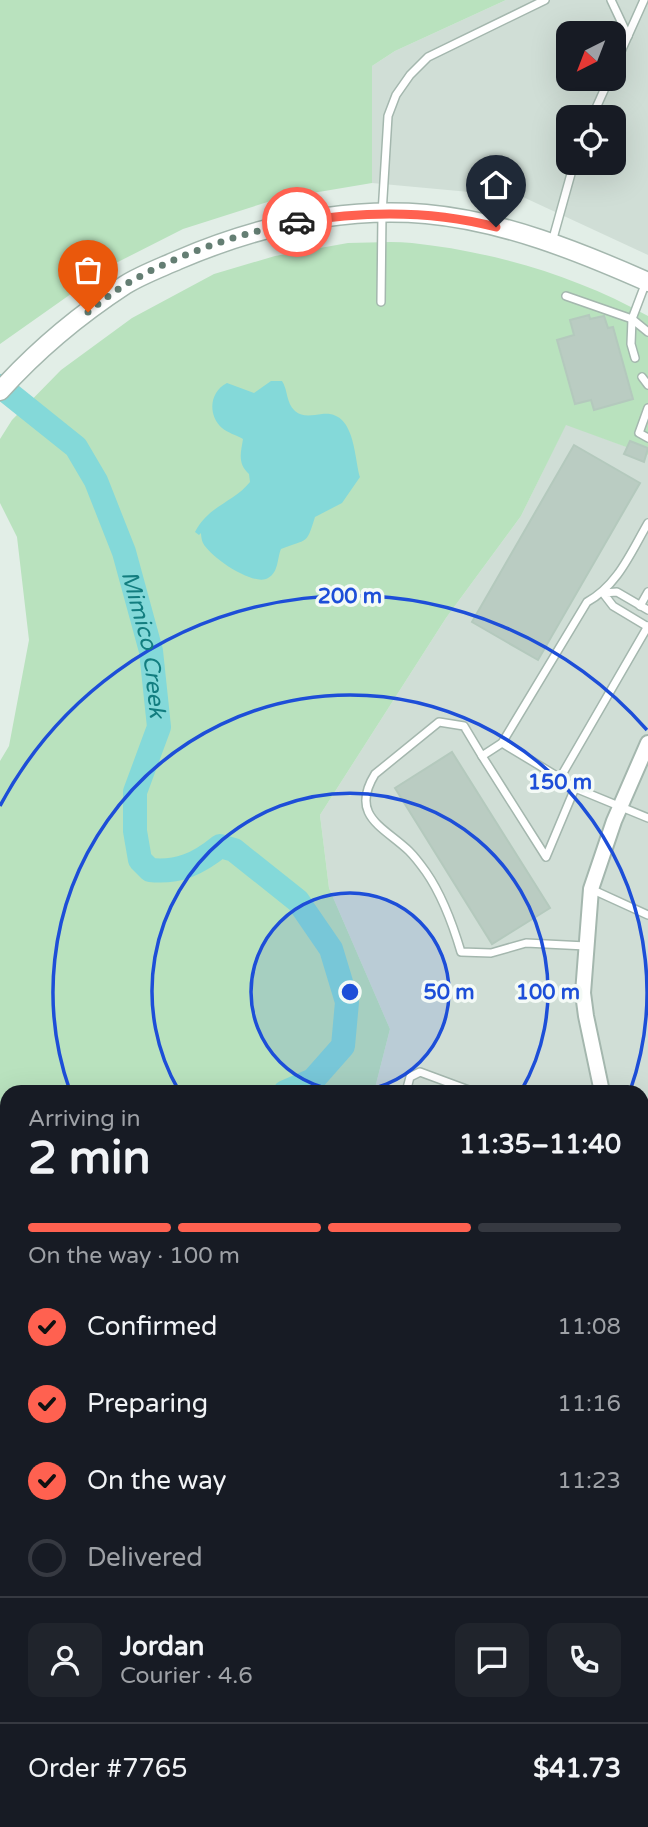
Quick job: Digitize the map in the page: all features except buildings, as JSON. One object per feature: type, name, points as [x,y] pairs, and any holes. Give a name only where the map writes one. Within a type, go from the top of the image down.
[{"type":"street","points":[[0,391],[48,342],[127,284],[192,254],[288,224],[336,216],[382,214],[425,214],[475,222],[552,243],[647,282]]},
{"type":"street","points":[[601,1085],[583,993],[591,889],[606,841],[648,743]]},
{"type":"lane","points":[[381,302],[382,214],[391,103],[402,85],[428,57],[545,0]]},
{"type":"lane","points":[[611,0],[628,36]]},
{"type":"lane","points":[[626,40],[644,0]]},
{"type":"lane","points":[[552,243],[571,175]]},
{"type":"lane","points":[[635,358],[631,344],[632,319],[647,282]]},
{"type":"lane","points":[[566,296],[632,319],[648,332]]},
{"type":"lane","points":[[642,377],[648,385]]},
{"type":"lane","points":[[648,408],[639,433],[648,438]]},
{"type":"lane","points":[[482,756],[502,743],[587,602],[603,593],[617,577],[648,523]]},
{"type":"lane","points":[[603,593],[617,592],[648,610]]},
{"type":"lane","points":[[640,606],[648,592]]},
{"type":"lane","points":[[560,778],[648,626],[613,606],[603,593]]},
{"type":"lane","points":[[575,788],[546,857],[464,726],[439,722],[375,774],[368,785],[366,806],[381,830],[410,851],[428,875],[454,929],[461,951],[491,953],[526,943],[586,946]]},
{"type":"lane","points":[[502,743],[575,788],[648,818]]},
{"type":"lane","points":[[591,889],[648,915]]},
{"type":"lane","points":[[408,1085],[410,1077],[420,1072],[455,1085]]},
{"type":"shaded area","points":[[506,0],[648,0],[648,255],[523,197],[372,183],[372,66],[395,51]]},
{"type":"shaded area","points":[[566,424],[648,455],[648,1085],[376,1085],[390,1029],[329,888],[320,815],[446,618],[521,516]]},
{"type":"green space","points":[[0,0],[506,0],[395,51],[372,66],[372,183],[277,199],[183,229],[112,265],[0,344]]},
{"type":"green space","points":[[348,243],[412,243],[443,247],[504,260],[564,278],[648,316],[648,455],[566,425],[521,516],[446,618],[320,815],[329,888],[390,1029],[376,1085],[0,1085],[0,761],[9,746],[29,640],[17,537],[0,503],[0,439],[12,420],[61,370],[132,318],[214,274],[275,256]]},
{"type":"water","points":[[271,381],[282,381],[292,408],[301,415],[333,415],[341,419],[351,436],[360,477],[342,503],[315,517],[305,540],[281,549],[274,572],[261,580],[243,575],[223,563],[207,549],[201,533],[199,535],[195,532],[207,516],[250,482],[249,474],[241,462],[243,439],[224,430],[217,423],[213,410],[214,397],[227,383],[254,393]]},
{"type":"waterway","name":"Mimico Creek","points":[[0,386],[76,447],[96,481],[124,552],[151,651],[159,727],[135,792],[135,831],[140,860],[150,870],[170,870],[196,862],[220,846],[234,850],[298,901],[331,949],[347,1002],[343,1046],[313,1080],[301,1085]]},
{"type":"way so far","points":[[88,312],[127,284],[161,267],[250,234],[297,222]]},
{"type":"route","points":[[297,222],[336,216],[425,214],[496,227]]}]
